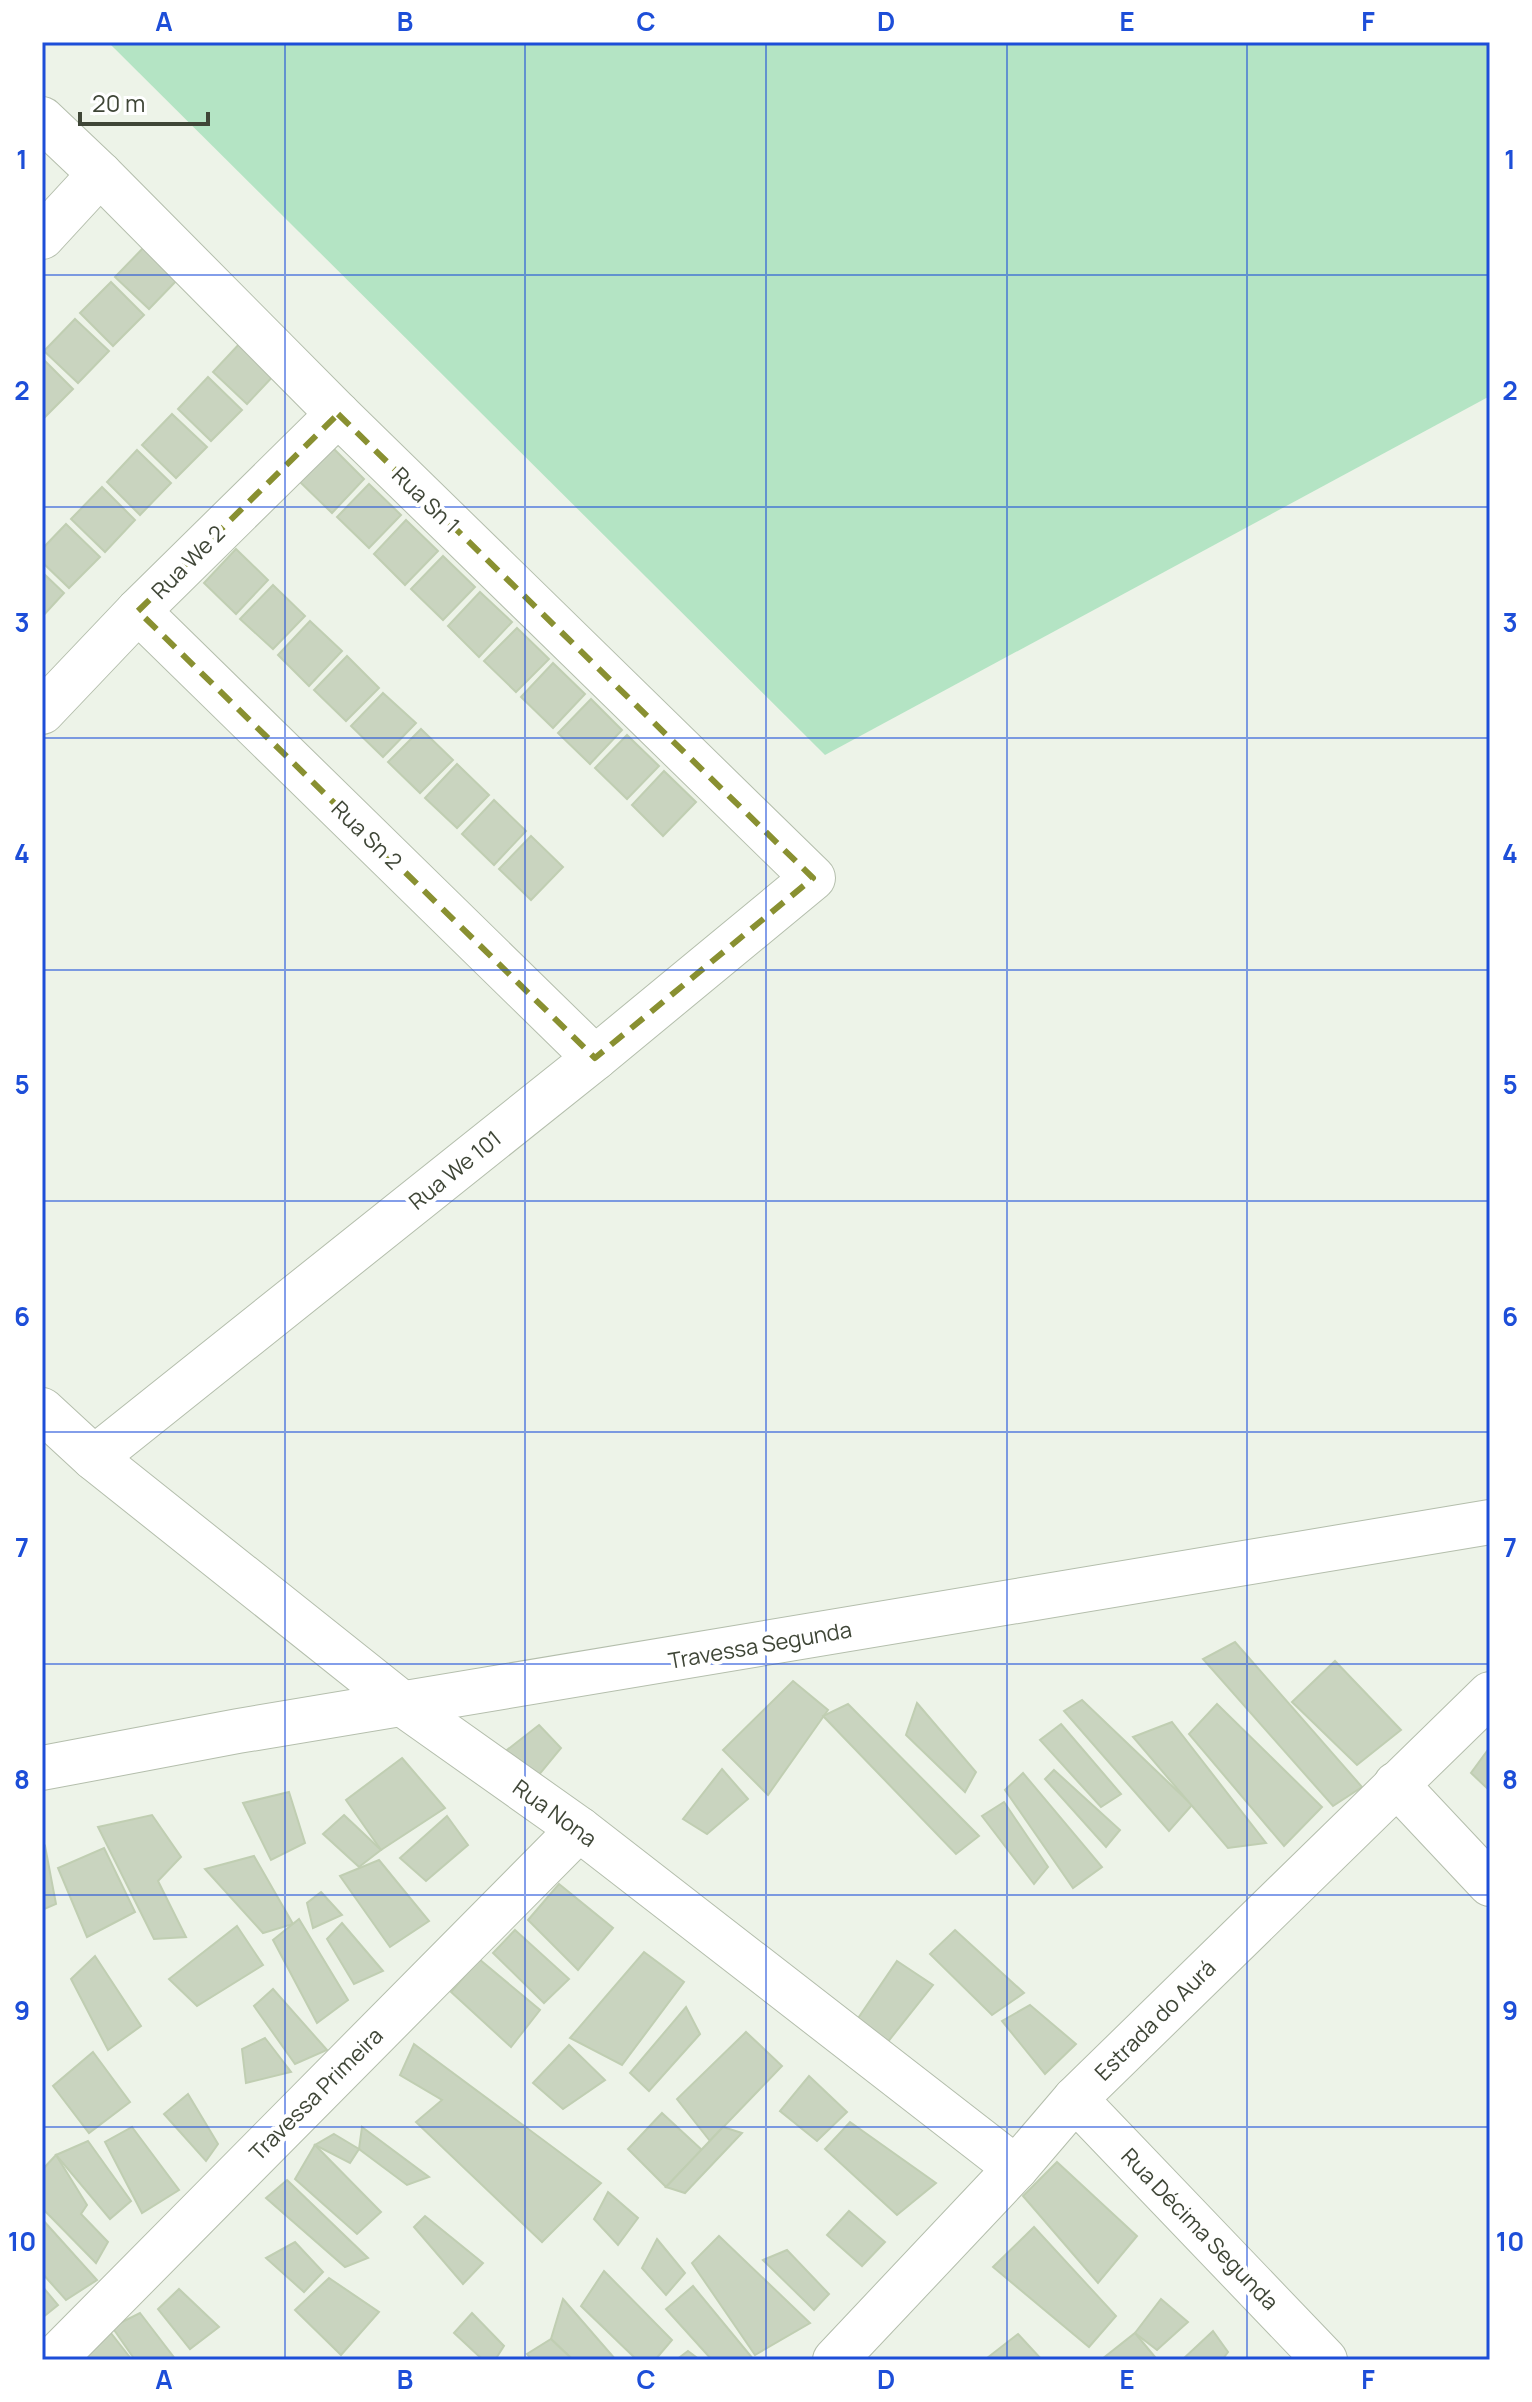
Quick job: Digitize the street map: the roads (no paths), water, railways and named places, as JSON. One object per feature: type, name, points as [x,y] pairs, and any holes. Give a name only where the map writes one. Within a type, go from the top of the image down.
[{"type":"street","name":"Rua Sn 1","points":[[42,119],[338,414],[813,878]]},
{"type":"street","points":[[42,237],[100,174]]},
{"type":"street","name":"Rua We 2","points":[[42,712],[138,611],[338,414]]},
{"type":"street","name":"Rua Sn 2","points":[[138,611],[595,1058]]},
{"type":"street","name":"Rua We 101","points":[[94,1458],[595,1058],[813,878]]},
{"type":"street","name":"Rua Nona","points":[[42,1410],[94,1458],[404,1705],[579,1829],[1016,2168]]},
{"type":"street","name":"Travessa Segunda","points":[[42,1794],[57,1766],[238,1731],[1490,1522]]},
{"type":"street","name":"Estrada do Aurá","points":[[835,2360],[1016,2168],[1075,2099],[1490,1694]]},
{"type":"street","points":[[1396,1784],[1490,1884]]},
{"type":"street","name":"Travessa Primeira","points":[[53,2360],[579,1829]]},
{"type":"street","name":"Rua Décima Segunda","points":[[1075,2099],[1325,2360]]}]
